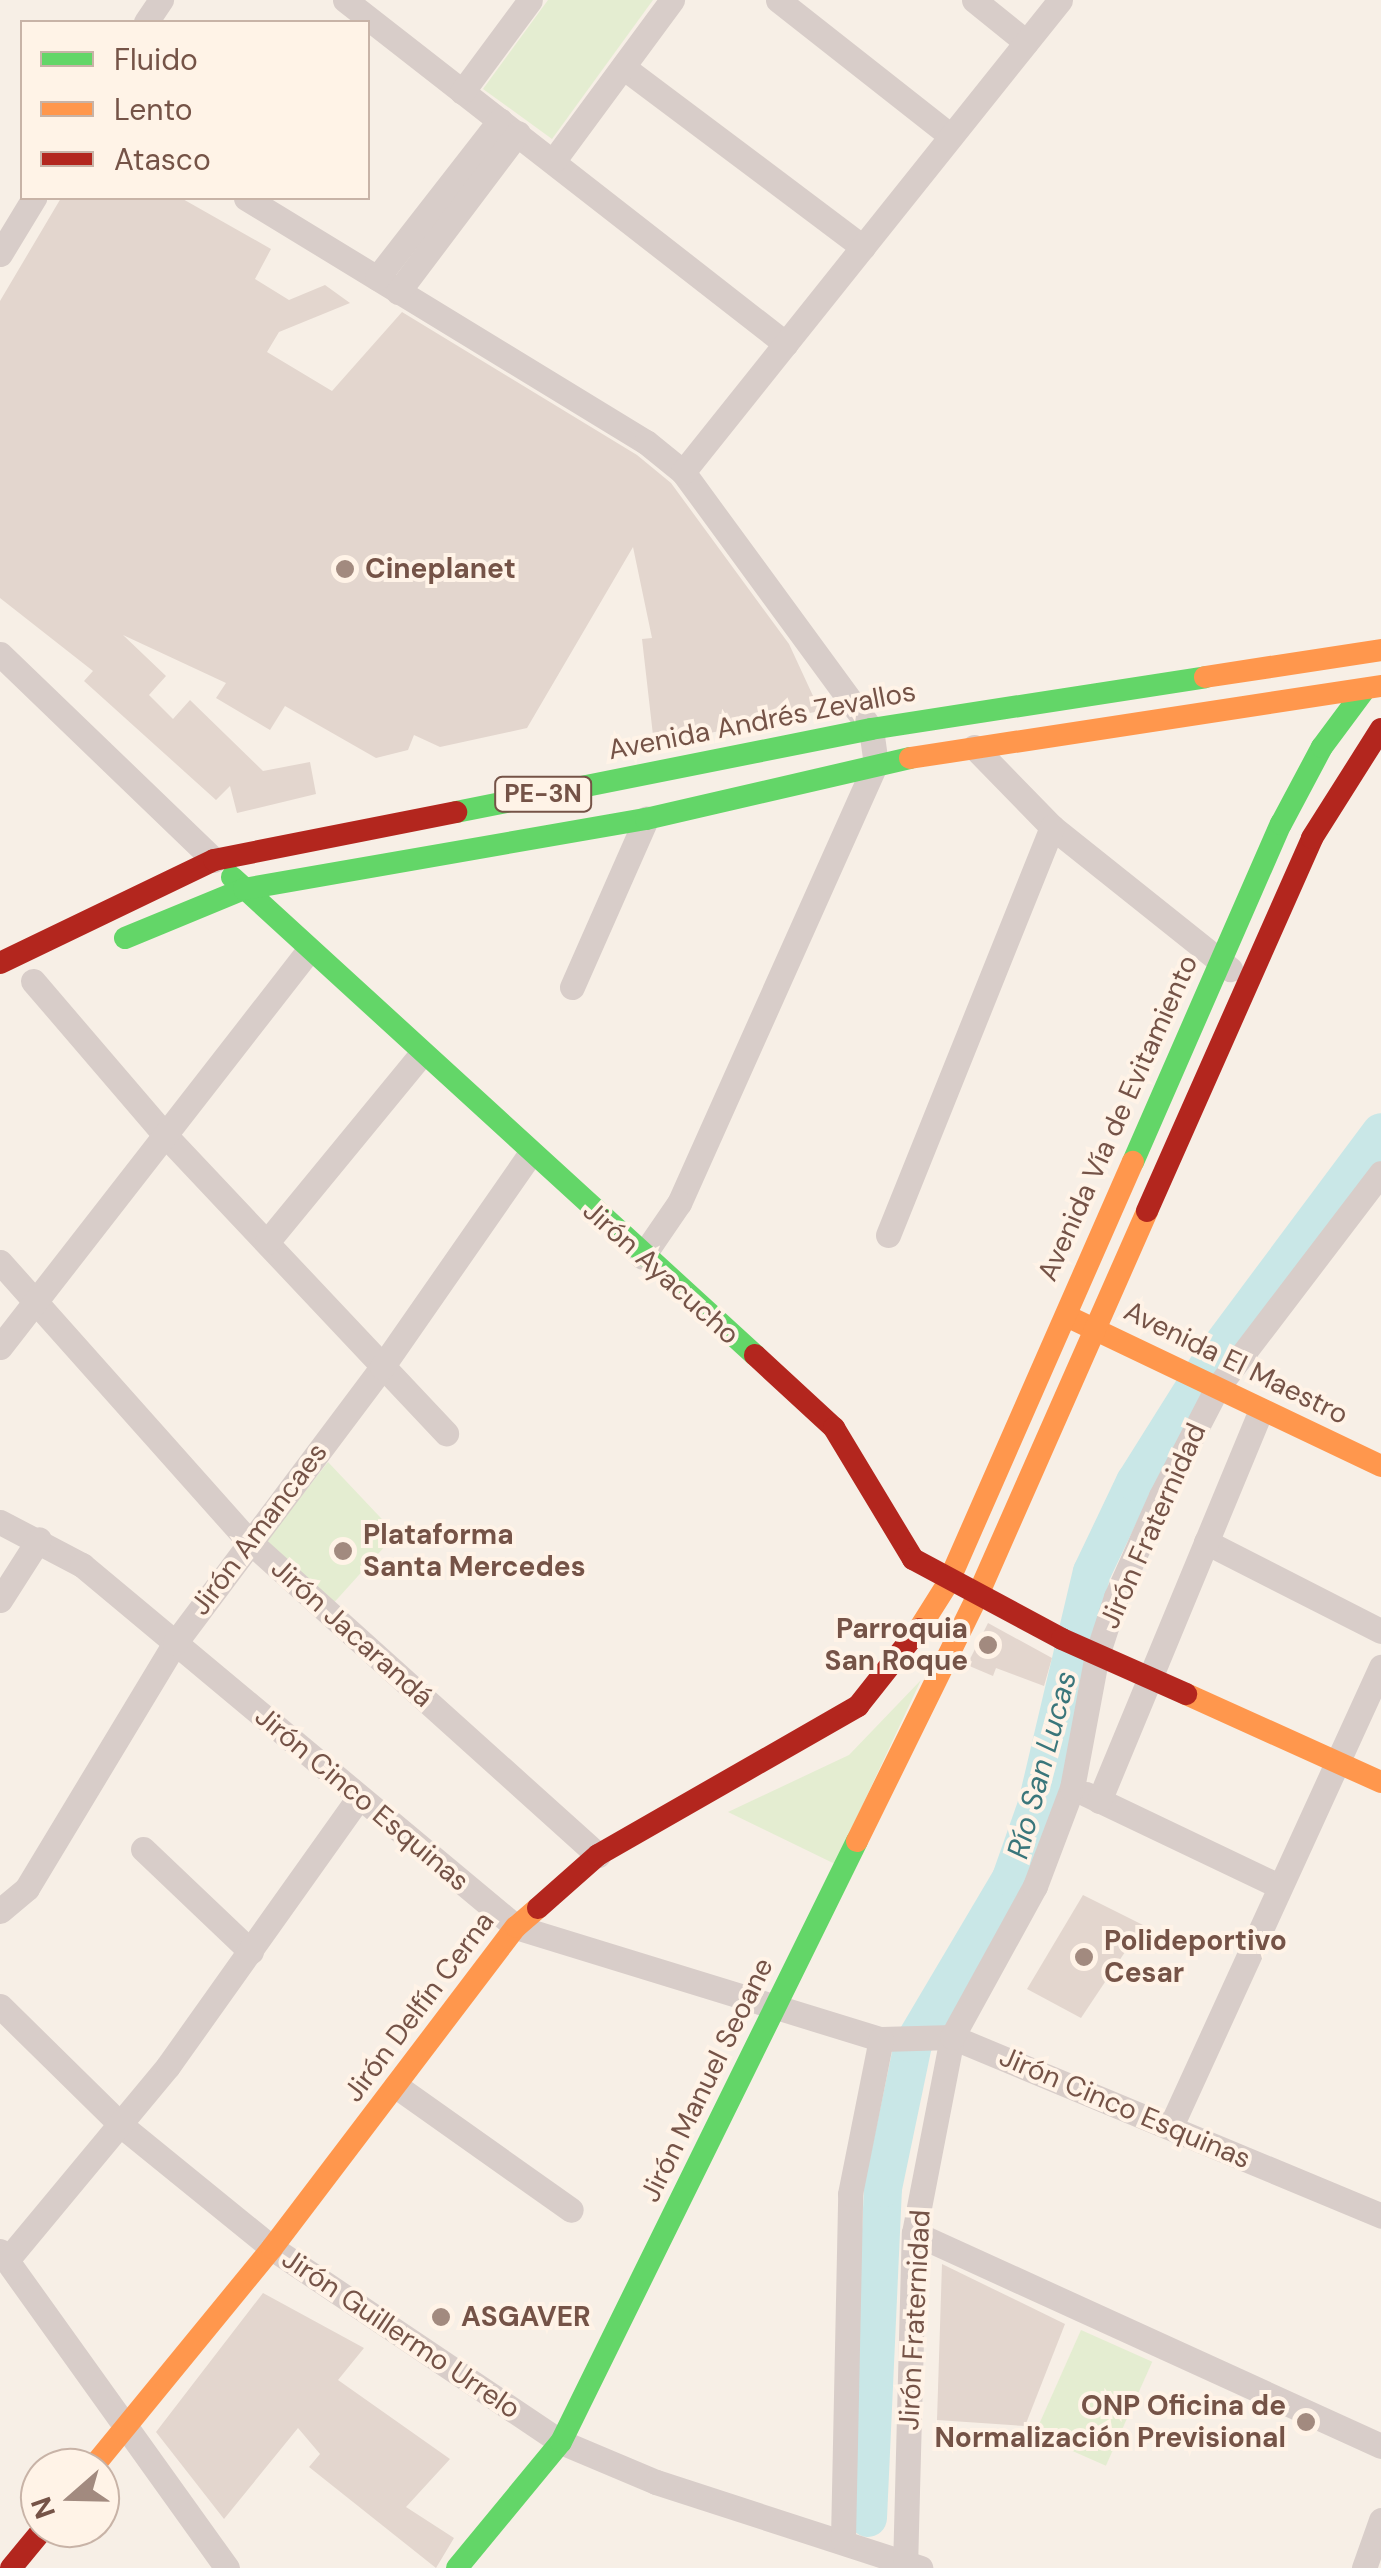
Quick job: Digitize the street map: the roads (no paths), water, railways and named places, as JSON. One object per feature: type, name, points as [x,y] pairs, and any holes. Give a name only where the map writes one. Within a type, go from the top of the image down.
[{"type":"main road","name":"Avenida Andrés Zevallos","points":[[0,963],[214,860],[871,729],[1381,650]]},
{"type":"main road","name":"Avenida Vía de Evitamiento","points":[[948,1583],[1281,824],[1322,747],[1373,687],[1381,670]]},
{"type":"main road","name":"PE-3N","points":[[101,950],[244,889],[646,818],[876,762],[1373,687]]},
{"type":"main road","points":[[977,1597],[1312,838],[1381,729]]},
{"type":"main road","name":"Jirón Ayacucho","points":[[214,860],[642,1257],[834,1428],[892,1533],[948,1583],[1151,1680],[1381,1782]]},
{"type":"main road","name":"Avenida El Maestro","points":[[1064,1314],[1381,1466]]},
{"type":"main road","name":"Jirón Delfín Cerna","points":[[108,2448],[272,2248],[516,1927],[598,1855],[858,1706],[900,1659],[948,1583]]},
{"type":"main road","name":"Jirón Manuel Seoane","points":[[457,2568],[561,2442],[977,1597]]},
{"type":"main road","points":[[11,2568],[28,2548]]},
{"type":"street","points":[[345,0],[786,344]]},
{"type":"street","points":[[462,92],[530,0]]},
{"type":"street","points":[[554,160],[672,0]]},
{"type":"street","points":[[778,0],[951,136]]},
{"type":"street","points":[[974,0],[1026,42]]},
{"type":"street","points":[[684,472],[1060,0]]},
{"type":"street","points":[[623,66],[863,247]]},
{"type":"street","points":[[387,285],[509,127]]},
{"type":"street","points":[[0,254],[33,200]]},
{"type":"street","points":[[249,200],[646,442],[684,472],[871,729],[876,762],[684,1192],[642,1257]]},
{"type":"street","name":"Jirón Ayacucho","points":[[0,654],[214,860]]},
{"type":"street","points":[[974,748],[1052,827],[1219,964],[1249,979]]},
{"type":"street","points":[[572,988],[646,818]]},
{"type":"street","points":[[888,1235],[1052,827]]},
{"type":"street","points":[[0,1347],[309,950]]},
{"type":"street","points":[[33,981],[165,1135],[446,1433]]},
{"type":"street","points":[[267,1242],[422,1053]]},
{"type":"street","name":"Jirón Amancaes","points":[[0,1911],[27,1888],[174,1643],[382,1367],[530,1154]]},
{"type":"street","name":"Jirón Fraternidad","points":[[910,2566],[914,2233],[942,2038],[1012,1938],[1072,1788],[1091,1652],[1210,1385],[1381,1173]]},
{"type":"street","name":"Jirón Jacarandá","points":[[0,1262],[248,1540],[598,1855]]},
{"type":"street","points":[[1099,1801],[1261,1410]]},
{"type":"street","name":"Jirón Cinco Esquinas","points":[[0,1522],[39,1539],[82,1565],[516,1927],[883,2039],[942,2038],[1171,2126],[1381,2216]]},
{"type":"street","points":[[0,1600],[39,1539]]},
{"type":"street","points":[[1206,1542],[1381,1632]]},
{"type":"street","points":[[1171,2126],[1381,1667]]},
{"type":"street","points":[[1072,1788],[1279,1886]]},
{"type":"street","points":[[227,2568],[128,2423],[4,2256],[122,2126],[359,1797]]},
{"type":"street","points":[[143,1849],[251,1952]]},
{"type":"street","name":"Jirón Guillermo Urrelo","points":[[0,2006],[122,2126],[272,2248],[561,2442],[656,2482],[843,2540],[863,2560],[910,2566]]},
{"type":"street","points":[[843,2540],[850,2194],[883,2039]]},
{"type":"street","points":[[396,2086],[571,2210]]},
{"type":"street","points":[[914,2233],[1381,2446]]},
{"type":"street","points":[[1364,2568],[1381,2520]]},
{"type":"waterway","name":"Río San Lucas","points":[[868,2518],[883,2188],[913,2044],[1011,1878],[1037,1804],[1092,1572],[1135,1482],[1214,1356],[1381,1132]]},
{"type":"place","name":"Cineplanet","points":[[345,569]]},
{"type":"place","name":"Plataforma Santa Mercedes","points":[[343,1551]]},
{"type":"place","name":"Parroquia San Roque","points":[[988,1645]]},
{"type":"place","name":"Polideportivo Cesar","points":[[1084,1957]]},
{"type":"place","name":"ASGAVER","points":[[441,2317]]},
{"type":"place","name":"ONP Oficina de Normalización Previsional","points":[[1306,2422]]}]
